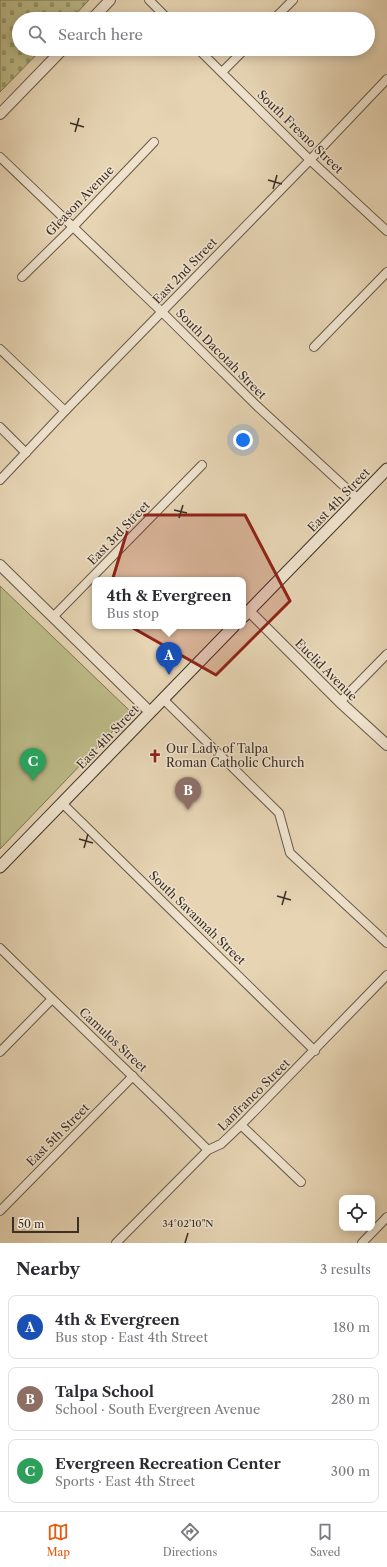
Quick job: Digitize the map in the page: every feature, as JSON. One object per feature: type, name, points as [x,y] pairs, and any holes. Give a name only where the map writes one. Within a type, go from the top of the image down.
[{"type":"main road","name":"East 4th Street","points":[[246,614],[387,469]]},
{"type":"main road","name":"East 4th Street","points":[[0,867],[231,629]]},
{"type":"street","points":[[99,12],[110,0]]},
{"type":"street","points":[[149,0],[161,12]]},
{"type":"street","points":[[281,12],[293,0]]},
{"type":"street","points":[[0,114],[56,56]]},
{"type":"street","name":"South Fresno Street","points":[[205,56],[310,160],[387,231]]},
{"type":"street","points":[[222,72],[238,56]]},
{"type":"street","name":"East 2nd Street","points":[[0,480],[64,411],[310,160],[387,79]]},
{"type":"street","name":"Gleason Avenue","points":[[22,277],[73,227],[154,142]]},
{"type":"street","name":"South Dacotah Street","points":[[0,156],[257,406],[358,499]]},
{"type":"street","points":[[314,347],[387,272]]},
{"type":"street","points":[[0,350],[64,411]]},
{"type":"street","points":[[0,427],[26,453]]},
{"type":"street","name":"East 3rd Street","points":[[92,577],[202,465]]},
{"type":"street","points":[[0,565],[150,712]]},
{"type":"street","name":"East 3rd Street","points":[[53,617],[92,577]]},
{"type":"street","name":"Euclid Avenue","points":[[246,614],[387,745]]},
{"type":"street","points":[[340,702],[387,654]]},
{"type":"street","points":[[163,699],[279,813],[290,853],[387,943]]},
{"type":"street","name":"South Savannah Street","points":[[62,803],[315,1051]]},
{"type":"street","name":"Camulos Street","points":[[0,948],[208,1150]]},
{"type":"street","name":"Lanfranco Street","points":[[116,1243],[208,1150],[222,1144],[315,1051],[387,975]]},
{"type":"street","points":[[0,1052],[52,999]]},
{"type":"street","name":"East 5th Street","points":[[0,1211],[133,1076]]},
{"type":"street","points":[[241,1125],[301,1182]]},
{"type":"street","points":[[362,1243],[387,1217]]},
{"type":"highlighted area","points":[[132,515],[245,515],[290,601],[216,675],[103,611]]},
{"type":"green space","points":[[0,0],[89,0],[78,12],[12,12],[12,56],[35,56],[0,92]]},
{"type":"green space","points":[[0,586],[131,712],[0,849]]},
{"type":"place","name":"4th & Evergreen","points":[[169,675]]},
{"type":"place","name":"Our Lady of Talpa Roman Catholic Church","points":[[155,756]]},
{"type":"place","name":"Evergreen Recreation Center","points":[[33,781]]},
{"type":"place","name":"Talpa School","points":[[188,810]]}]
